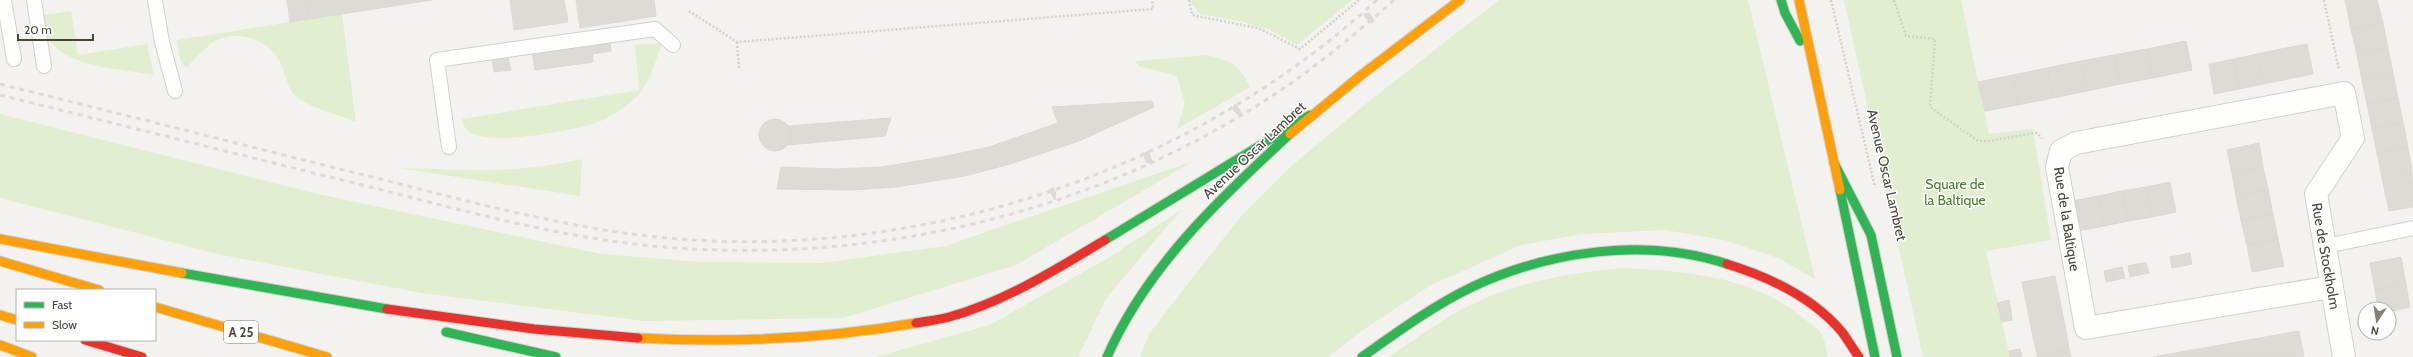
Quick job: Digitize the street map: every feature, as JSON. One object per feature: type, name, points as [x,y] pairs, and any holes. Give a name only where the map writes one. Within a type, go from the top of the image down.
[{"type":"main road","name":"Avenue Oscar Lambret","points":[[1107,357],[1135,302],[1177,246],[1227,192],[1310,115],[1363,72],[1460,0]]},
{"type":"main road","points":[[1781,0],[1785,13],[1811,59]]},
{"type":"main road","points":[[1798,0],[1834,163],[1874,357]]},
{"type":"main road","points":[[841,343],[872,338],[937,320],[983,304],[1022,287],[1122,230],[1310,115]]},
{"type":"main road","points":[[1834,163],[1871,235],[1897,357]]},
{"type":"main road","points":[[0,239],[191,276],[504,328],[660,348],[724,350]]},
{"type":"main road","points":[[1362,357],[1407,324],[1488,280],[1558,257],[1597,251],[1647,250],[1690,254],[1728,262],[1762,274],[1802,298],[1827,317],[1842,331],[1858,357]]},
{"type":"main road","points":[[0,261],[96,289]]},
{"type":"main road","points":[[191,276],[349,312]]},
{"type":"main road","name":"A 25","points":[[156,306],[326,357]]},
{"type":"main road","points":[[0,315],[16,320]]},
{"type":"main road","points":[[439,331],[556,357]]},
{"type":"main road","points":[[88,341],[142,357]]},
{"type":"main road","points":[[0,345],[32,357]]},
{"type":"street","name":"Rue de la Baltique","points":[[2331,287],[2086,328],[2057,167],[2058,157],[2061,151],[2076,143],[2344,94]]},
{"type":"street","name":"Rue de Stockholm","points":[[2344,94],[2353,138],[2316,194],[2344,357]]},
{"type":"lane","points":[[4,0],[14,59]]},
{"type":"lane","points":[[34,0],[44,66]]},
{"type":"lane","points":[[155,0],[162,42],[175,91]]},
{"type":"lane","points":[[449,147],[437,60],[655,28],[674,45]]},
{"type":"lane","points":[[2326,246],[2413,228]]},
{"type":"path","points":[[688,11],[737,42],[1153,9],[1152,0]]},
{"type":"path","points":[[1189,0],[1192,15],[1258,28],[1300,50],[1359,0]]},
{"type":"path","name":"Avenue Oscar Lambret","points":[[1831,0],[1876,191]]},
{"type":"path","points":[[1894,0],[1906,36],[1935,38],[1930,106],[1978,141],[1989,141],[2037,133],[2058,157]]},
{"type":"path","points":[[2324,0],[2344,94]]},
{"type":"path","points":[[737,42],[739,68]]},
{"type":"green space","points":[[1191,0],[1352,0],[1297,45],[1268,29],[1239,21],[1200,14],[1192,4]]},
{"type":"green space","points":[[1499,0],[1748,0],[1815,279],[1778,258],[1724,240],[1665,230],[1582,234],[1521,245],[1431,285],[1360,332],[1328,357],[1140,357],[1149,334],[1193,277],[1242,215],[1289,168],[1368,102]]},
{"type":"green space","name":"Square de la Baltique","points":[[1844,0],[1961,0],[1989,134],[2033,129],[2051,240],[1986,251],[2010,357],[1923,357]]},
{"type":"green space","points":[[71,11],[78,55],[147,44],[154,75],[98,66],[70,57],[59,50],[50,41],[45,29],[43,15]]},
{"type":"green space","points":[[342,14],[356,122],[313,106],[298,98],[293,93],[275,54],[259,41],[240,36],[231,36],[212,43],[186,68],[180,60],[177,40]]},
{"type":"green space","points":[[662,43],[652,71],[642,90],[633,100],[611,116],[599,122],[566,130],[530,136],[495,138],[480,136],[469,132],[464,125],[462,119],[639,90],[635,45]]},
{"type":"green space","points":[[1207,55],[1222,59],[1238,68],[1250,87],[1177,129],[1185,104],[1177,76],[1139,66],[1135,61]]},
{"type":"green space","points":[[0,114],[318,194],[601,254],[700,262],[822,263],[945,246],[1194,161],[1016,265],[843,318],[644,321],[422,293],[222,255],[0,198]]},
{"type":"green space","points":[[582,159],[580,196],[399,168],[469,170],[513,169],[558,164]]},
{"type":"green space","points":[[1181,210],[1107,297],[1078,357],[875,357],[990,325],[1108,258]]},
{"type":"green space","points":[[1623,268],[1670,271],[1718,278],[1762,293],[1783,304],[1817,329],[1824,338],[1828,357],[1389,357],[1450,316],[1491,296],[1534,282],[1556,277]]},
{"type":"building","points":[[287,0],[306,0],[309,19],[290,22]]},
{"type":"building","points":[[306,0],[432,0],[309,19]]},
{"type":"building","points":[[510,0],[564,0],[568,22],[514,30]]},
{"type":"building","points":[[576,0],[654,0],[656,16],[580,28]]},
{"type":"building","points":[[2345,0],[2377,0],[2383,23],[2351,29]]},
{"type":"building","points":[[1369,13],[1374,21],[1371,23],[1364,14]]},
{"type":"building","points":[[2383,23],[2388,48],[2357,55],[2351,29]]},
{"type":"building","points":[[2186,41],[2192,70],[2153,78],[2147,49]]},
{"type":"building","points":[[610,42],[611,51],[592,54],[591,44]]},
{"type":"building","points":[[591,43],[593,62],[535,70],[532,52]]},
{"type":"building","points":[[2307,44],[2313,74],[2288,79],[2281,49]]},
{"type":"building","points":[[2388,48],[2393,73],[2362,80],[2357,55]]},
{"type":"building","points":[[2147,49],[2153,78],[2120,84],[2114,55]]},
{"type":"building","points":[[2281,49],[2288,79],[2263,84],[2257,54]]},
{"type":"building","points":[[2257,54],[2263,84],[2239,89],[2234,59]]},
{"type":"building","points":[[2114,55],[2120,84],[2087,91],[2081,61]]},
{"type":"building","points":[[508,57],[511,70],[494,72],[492,59]]},
{"type":"building","points":[[2234,59],[2239,89],[2214,94],[2209,64]]},
{"type":"building","points":[[2081,61],[2087,91],[2053,98],[2047,68]]},
{"type":"building","points":[[2047,68],[2053,98],[2018,105],[2013,75]]},
{"type":"building","points":[[2393,73],[2398,98],[2367,104],[2362,80]]},
{"type":"building","points":[[2013,75],[2018,105],[1985,111],[1978,82]]},
{"type":"building","points":[[2398,98],[2403,122],[2372,129],[2367,104]]},
{"type":"building","points":[[1152,101],[1154,107],[1079,141],[1010,164],[965,176],[896,187],[852,190],[777,189],[781,167],[834,169],[882,167],[942,157],[989,147],[1058,123],[1052,107]]},
{"type":"building","points":[[1235,104],[1242,114],[1238,115],[1233,110]]},
{"type":"building","points":[[891,118],[885,136],[788,145],[791,137],[788,126]]},
{"type":"building","points":[[772,119],[778,119],[788,126],[791,135],[790,141],[784,148],[778,151],[772,151],[762,144],[759,138],[759,132],[766,122]]},
{"type":"building","points":[[2403,122],[2408,147],[2377,153],[2372,129]]},
{"type":"building","points":[[2259,143],[2263,167],[2232,173],[2227,150]]},
{"type":"building","points":[[2408,147],[2412,172],[2382,178],[2377,153]]},
{"type":"building","points":[[1149,151],[1152,162],[1147,163],[1143,154]]},
{"type":"building","points":[[2263,167],[2268,189],[2236,196],[2232,173]]},
{"type":"building","points":[[2412,172],[2413,207],[2389,211],[2382,178]]},
{"type":"building","points":[[2170,182],[2176,212],[2152,217],[2146,187]]},
{"type":"building","points":[[2146,187],[2152,217],[2128,221],[2122,191]]},
{"type":"building","points":[[1053,188],[1056,193],[1055,200],[1049,190]]},
{"type":"building","points":[[2268,189],[2273,214],[2241,220],[2236,196]]},
{"type":"building","points":[[2122,191],[2128,221],[2104,226],[2098,196]]},
{"type":"building","points":[[2098,196],[2104,226],[2079,231],[2073,201]]},
{"type":"building","points":[[2273,214],[2278,239],[2247,245],[2241,220]]},
{"type":"building","points":[[2278,239],[2284,266],[2252,272],[2247,245]]},
{"type":"building","points":[[2190,253],[2192,264],[2172,268],[2170,257]]},
{"type":"building","points":[[2401,257],[2406,284],[2375,290],[2370,263]]},
{"type":"building","points":[[2146,263],[2149,273],[2139,275],[2136,264]]},
{"type":"building","points":[[2136,264],[2139,275],[2130,277],[2128,266]]},
{"type":"building","points":[[2122,267],[2125,278],[2115,280],[2113,269]]},
{"type":"building","points":[[2113,269],[2115,280],[2106,282],[2104,271]]},
{"type":"building","points":[[2055,276],[2060,301],[2027,307],[2022,282]]},
{"type":"building","points":[[2406,284],[2410,307],[2397,310],[2397,301],[2377,301],[2375,290]]},
{"type":"building","points":[[2009,300],[2011,311],[2000,313],[1997,303]]},
{"type":"building","points":[[2060,301],[2065,325],[2032,332],[2027,307]]},
{"type":"building","points":[[2011,311],[2012,320],[2001,322],[2000,313]]},
{"type":"building","points":[[2065,325],[2069,349],[2037,355],[2032,332]]},
{"type":"building","points":[[2299,331],[2304,357],[2153,357]]},
{"type":"building","points":[[2020,349],[2022,357],[2010,357],[2009,351]]},
{"type":"building","points":[[2069,349],[2071,357],[2037,357],[2037,355]]},
{"type":"railway","points":[[0,84],[454,198],[571,224],[611,231],[691,240],[784,241],[877,232],[968,215],[1058,189],[1145,154],[1227,110],[1305,59],[1377,0]]},
{"type":"railway","points":[[0,95],[518,224],[591,238],[664,247],[746,250],[827,247],[908,237],[988,220],[1066,197],[1141,167],[1214,131],[1284,88],[1340,46],[1394,0]]},
{"type":"traffic: fast","points":[[1781,0],[1785,13],[1800,41]]},
{"type":"traffic: fast","points":[[1105,240],[1310,115]]},
{"type":"traffic: fast","points":[[1107,357],[1123,325],[1163,264],[1186,236],[1211,210],[1290,134]]},
{"type":"traffic: fast","points":[[1834,163],[1871,235],[1897,357]]},
{"type":"traffic: fast","points":[[1840,190],[1875,357]]},
{"type":"traffic: fast","points":[[1362,357],[1443,302],[1472,287],[1533,264],[1598,252],[1631,250],[1663,251],[1696,256],[1727,264]]},
{"type":"traffic: fast","points":[[182,273],[387,309]]},
{"type":"traffic: fast","points":[[446,332],[556,357]]},
{"type":"traffic: slow","points":[[1290,134],[1360,76],[1460,0]]},
{"type":"traffic: slow","points":[[1799,0],[1840,190]]},
{"type":"traffic: slow","points":[[0,239],[182,273]]},
{"type":"traffic: slow","points":[[0,261],[96,289]]},
{"type":"traffic: slow","points":[[156,307],[327,357]]},
{"type":"traffic: slow","points":[[0,315],[16,320]]},
{"type":"traffic: slow","points":[[638,338],[743,340],[847,333],[916,323]]},
{"type":"traffic: slow","points":[[0,345],[32,357]]},
{"type":"traffic: jam","points":[[916,323],[949,317],[990,303],[1030,284],[1105,240]]},
{"type":"traffic: jam","points":[[1727,264],[1774,282],[1818,308],[1842,332],[1859,357]]},
{"type":"traffic: jam","points":[[387,309],[534,329],[638,338]]},
{"type":"traffic: jam","points":[[88,341],[142,357]]}]
